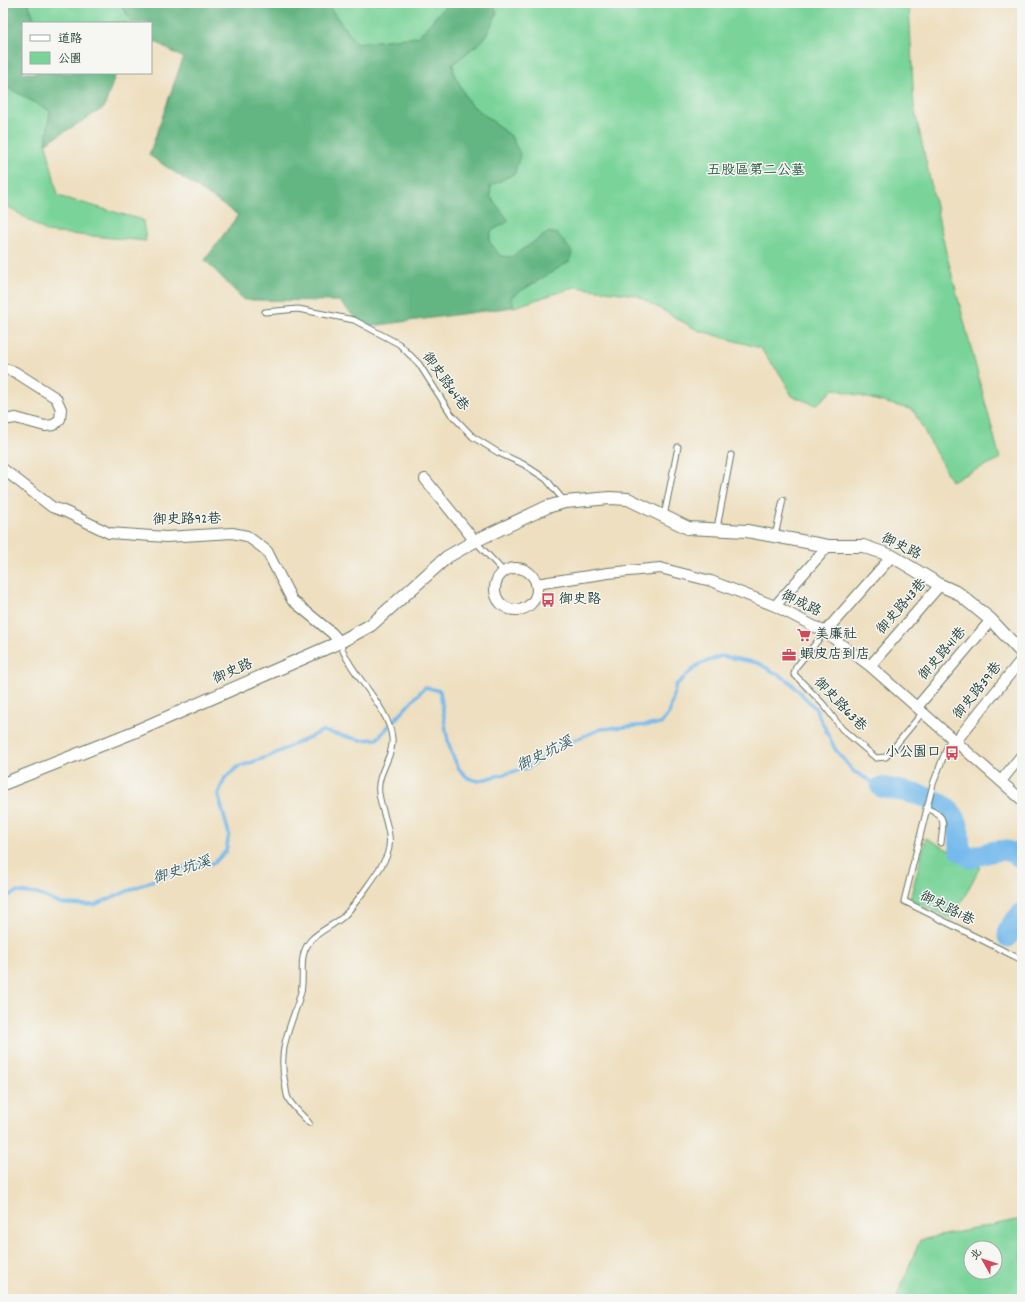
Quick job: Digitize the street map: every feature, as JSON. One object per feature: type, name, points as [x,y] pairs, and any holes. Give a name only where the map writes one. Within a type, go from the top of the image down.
[{"type":"street","points":[[3,368],[15,372],[56,398],[61,409],[60,419],[54,424],[45,426],[16,418],[3,420]]},
{"type":"street","name":"御史路92巷","points":[[3,469],[52,507],[66,512],[109,533],[166,537],[232,533],[247,536],[267,551],[292,600],[332,632],[340,642]]},
{"type":"street","points":[[425,479],[475,541]]},
{"type":"street","name":"御史路","points":[[3,784],[134,732],[340,642],[371,625],[447,557],[475,541],[547,507],[565,502],[610,498],[628,499],[688,528],[747,531],[828,546],[863,546],[892,556],[940,585],[958,593],[991,620],[1022,653]]},
{"type":"street","points":[[775,606],[828,546]]},
{"type":"street","points":[[825,632],[892,556]]},
{"type":"street","name":"御成路","points":[[536,584],[608,573],[660,568],[711,581],[775,606],[825,632],[870,666],[1022,800]]},
{"type":"street","points":[[509,569],[520,569],[530,574],[536,584],[535,596],[528,606],[517,610],[511,609],[501,603],[496,592],[497,581],[504,572],[509,569]]},
{"type":"street","name":"御史路43巷","points":[[870,666],[940,585]]},
{"type":"street","name":"御史路41巷","points":[[920,709],[991,620]]},
{"type":"street","name":"御史路39巷","points":[[953,739],[1022,659]]},
{"type":"street","points":[[1001,780],[1022,755]]},
{"type":"lane","name":"御史路64巷","points":[[265,312],[298,310],[354,320],[399,344],[419,364],[451,414],[473,437],[499,453],[523,464],[546,479],[565,502]]},
{"type":"lane","points":[[664,516],[678,447]]},
{"type":"lane","points":[[717,530],[732,455]]},
{"type":"lane","points":[[775,536],[783,500]]},
{"type":"lane","points":[[475,541],[504,572]]},
{"type":"lane","name":"御史路63巷","points":[[825,632],[796,667],[794,674],[824,705],[842,729],[876,758],[886,757],[920,709]]},
{"type":"lane","points":[[309,1123],[288,1098],[281,1066],[287,1029],[301,991],[304,951],[312,939],[344,916],[371,881],[388,855],[389,839],[378,792],[380,774],[388,756],[392,738],[385,716],[344,655],[340,642]]},
{"type":"lane","points":[[941,843],[943,821],[938,813],[926,808],[933,784],[953,739]]},
{"type":"lane","name":"御史路1巷","points":[[926,808],[904,901],[1022,960]]},
{"type":"green space","points":[[3,3],[28,3],[36,22],[22,22],[22,74],[116,74],[104,108],[46,143],[50,111],[3,85]]},
{"type":"green space","points":[[28,3],[120,3],[131,22],[36,22]]},
{"type":"green space","points":[[120,3],[326,3],[356,43],[418,37],[448,3],[492,3],[497,13],[484,39],[453,64],[454,74],[469,103],[511,136],[520,154],[515,173],[491,186],[490,196],[509,221],[491,231],[489,241],[500,256],[511,257],[549,232],[558,234],[572,252],[570,261],[511,297],[514,307],[364,327],[339,301],[244,300],[205,260],[238,215],[149,155],[183,58],[152,40],[152,22],[131,22]]},
{"type":"green space","points":[[326,3],[448,3],[418,37],[356,43]]},
{"type":"green space","name":"五股區第二公墓","points":[[492,3],[909,3],[914,107],[946,252],[1000,459],[951,481],[913,410],[834,389],[816,405],[792,396],[782,377],[760,348],[697,330],[636,295],[575,287],[514,307],[511,297],[570,261],[549,232],[511,257],[500,256],[489,241],[491,231],[508,221],[490,196],[491,186],[515,173],[511,136],[469,103],[454,74],[453,64],[484,39],[497,13]]},
{"type":"green space","points":[[3,85],[50,111],[46,143],[58,196],[143,220],[146,241],[47,232],[3,203]]},
{"type":"green space","points":[[926,838],[980,867],[952,920],[910,899]]},
{"type":"green space","points":[[1022,1219],[1022,1299],[896,1299],[920,1240]]},
{"type":"waterway","name":"御史坑溪","points":[[3,898],[17,892],[37,894],[62,904],[94,905],[185,867],[214,863],[226,851],[229,834],[218,794],[225,778],[238,767],[270,756],[322,731],[361,740],[377,739],[425,687],[440,691],[451,752],[459,769],[468,778],[478,781],[527,768],[565,744],[601,729],[661,724],[669,713],[676,685],[698,665],[721,656],[758,663],[789,681],[815,708],[835,749],[853,771],[881,787]]},
{"type":"waterway","name":"御史坑溪","points":[[881,787],[924,796],[944,806],[957,822],[960,850],[971,858],[991,852],[1004,851],[1016,854],[1022,859]]},
{"type":"waterway","name":"御史坑溪","points":[[1008,937],[1009,928],[1022,913]]},
{"type":"place","name":"御史路","points":[[548,600]]},
{"type":"place","name":"美廉社","points":[[804,635]]},
{"type":"place","name":"蝦皮店到店","points":[[789,655]]},
{"type":"place","name":"小公園口","points":[[952,753]]}]
